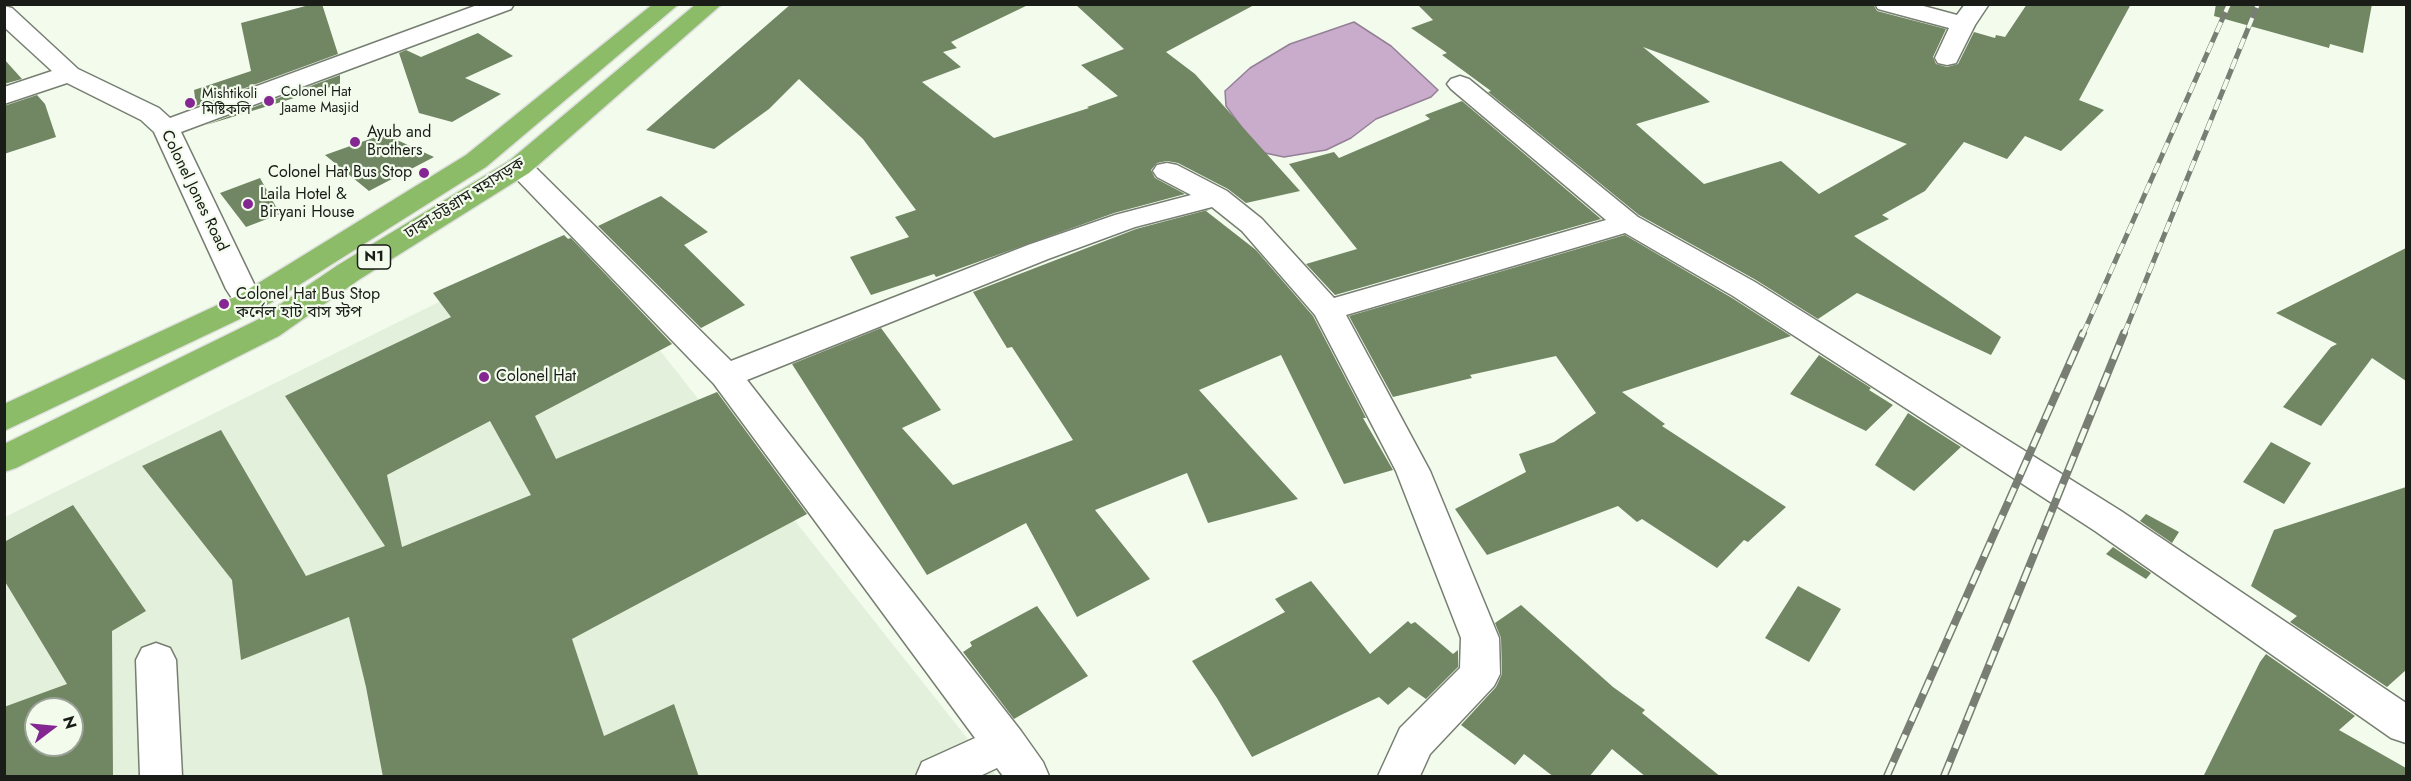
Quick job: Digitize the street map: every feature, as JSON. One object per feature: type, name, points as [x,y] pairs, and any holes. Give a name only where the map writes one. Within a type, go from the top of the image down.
[{"type":"highway","name":"ঢাকা-চট্টগ্রাম মহাসড়ক","points":[[4,419],[250,302],[476,161],[668,4]]},
{"type":"highway","name":"ঢাকা-চট্টগ্রাম মহাসড়ক","points":[[4,459],[268,328],[349,272],[519,167],[711,4]]},
{"type":"street","points":[[166,128],[503,4]]},
{"type":"street","points":[[1886,4],[1963,24]]},
{"type":"street","points":[[1947,58],[1963,24],[1978,4]]},
{"type":"street","name":"Colonel Jones Road","points":[[4,13],[69,74],[150,114],[166,128],[241,289],[250,302]]},
{"type":"street","points":[[4,96],[69,74]]},
{"type":"street","points":[[1460,84],[1628,224],[1744,289],[1880,374],[2401,714]]},
{"type":"street","points":[[519,167],[726,376],[1017,760],[937,777]]},
{"type":"street","points":[[1167,171],[1217,197],[1252,225],[1328,310],[1413,471],[1479,638],[1480,674],[1415,741],[1399,777]]},
{"type":"street","points":[[726,376],[1038,252],[1125,221],[1217,197]]},
{"type":"street","points":[[1328,310],[1628,224]]},
{"type":"street","points":[[156,660],[161,777]]},
{"type":"shaded area","points":[[1354,22],[1391,46],[1438,90],[1431,97],[1376,119],[1351,138],[1326,150],[1284,157],[1260,152],[1226,106],[1225,91],[1250,68],[1290,44]]},
{"type":"shaded area","name":"Colonel Hat","points":[[570,237],[997,776],[5,776],[5,517]]},
{"type":"building","points":[[313,4],[322,4],[338,54],[196,106],[194,90],[251,71],[241,23]]},
{"type":"building","points":[[791,4],[1030,4],[951,42],[957,48],[943,52],[961,67],[922,82],[994,138],[1089,108],[1087,107],[1118,96],[1081,65],[1124,49],[1075,4],[1256,4],[1166,52],[1195,74],[1300,191],[1246,203],[1228,189],[1178,163],[1167,161],[1157,163],[1151,170],[1155,178],[1185,194],[1114,213],[936,277],[934,274],[871,295],[850,257],[909,237],[895,217],[916,210],[863,139],[799,79],[769,109],[714,149],[646,130]]},
{"type":"building","points":[[1417,4],[1873,4],[1877,11],[1946,29],[1933,57],[1936,64],[1947,67],[1958,64],[1974,32],[1995,38],[1996,35],[2005,37],[2027,4],[2131,4],[2079,100],[2104,110],[2061,151],[2025,136],[2007,159],[1964,142],[1925,191],[1882,215],[1889,219],[1854,236],[2001,337],[1991,355],[1857,293],[1818,319],[1756,280],[1639,215],[1488,92],[1491,91],[1442,55],[1447,53],[1411,28],[1433,20]],"holes":[[[1643,47],[1907,144],[1819,194],[1781,161],[1704,184],[1636,124],[1710,102]]]},
{"type":"building","points":[[2216,4],[2372,4],[2363,53],[2330,44],[2329,48],[2214,16]]},
{"type":"building","points":[[478,33],[513,56],[465,78],[501,94],[452,122],[419,113],[399,53],[406,50],[421,57]]},
{"type":"building","points":[[4,59],[22,79],[4,84]]},
{"type":"building","points":[[340,75],[340,84],[206,125]]},
{"type":"building","points":[[37,95],[45,104],[56,137],[4,154],[4,106]]},
{"type":"building","points":[[1462,101],[1601,219],[1335,295],[1306,264],[1357,249],[1289,164],[1334,152],[1339,158],[1430,119],[1425,115]]},
{"type":"building","points":[[384,134],[434,157],[369,191],[325,155]]},
{"type":"building","name":"Laila Hotel & Biryani House","points":[[260,178],[280,214],[246,227],[220,193]]},
{"type":"building","points":[[661,196],[708,232],[684,245],[745,305],[701,328],[598,226]]},
{"type":"building","points":[[1211,209],[1206,211],[1256,250],[1313,316],[1366,418],[1363,418],[1393,470],[1344,484],[1281,355],[1199,390],[1298,499],[1208,523],[1187,473],[1095,510],[1150,579],[1077,617],[1026,523],[927,575],[792,364],[881,328],[941,410],[902,428],[953,485],[1073,440],[1012,347],[1007,348],[973,292],[1136,229]]},
{"type":"building","points":[[564,235],[568,239],[571,238],[672,344],[535,416],[556,459],[717,392],[807,514],[572,639],[604,736],[674,704],[699,777],[383,777],[366,687],[349,617],[241,660],[232,580],[142,466],[221,430],[306,576],[385,546],[285,396],[451,317],[433,293]],"holes":[[[490,421],[531,495],[402,547],[387,475]]]},
{"type":"building","points":[[1625,235],[1791,336],[1622,392],[1665,424],[1662,426],[1786,507],[1748,542],[1744,540],[1717,568],[1642,519],[1637,522],[1618,506],[1487,555],[1455,509],[1526,472],[1519,454],[1554,442],[1596,413],[1556,356],[1470,375],[1472,378],[1393,397],[1349,316]]},
{"type":"building","points":[[2406,248],[2406,381],[2372,358],[2321,426],[2283,407],[2331,347],[2337,344],[2276,313]]},
{"type":"building","points":[[1819,355],[1893,405],[1866,431],[1790,394]]},
{"type":"building","points":[[1908,413],[1961,447],[1914,491],[1875,465]]},
{"type":"building","points":[[2271,442],[2311,463],[2284,504],[2243,482]]},
{"type":"building","points":[[2406,487],[2406,670],[2387,687],[2290,622],[2297,616],[2251,586],[2274,530]]},
{"type":"building","points":[[73,505],[146,611],[112,631],[113,777],[4,777],[4,707],[24,700],[24,757],[84,757],[84,697],[31,697],[67,684],[4,580],[4,542]]},
{"type":"building","points":[[2146,514],[2179,532],[2172,543],[2140,521]]},
{"type":"building","points":[[2113,547],[2151,573],[2146,579],[2106,554]]},
{"type":"building","points":[[1311,581],[1370,654],[1408,621],[1411,624],[1415,622],[1453,654],[1458,650],[1458,667],[1426,699],[1409,687],[1388,705],[1379,697],[1252,757],[1192,661],[1285,612],[1275,599]]},
{"type":"building","points":[[1798,586],[1841,609],[1809,662],[1765,638]]},
{"type":"building","points":[[1521,605],[1613,687],[1645,710],[1642,713],[1721,777],[1646,777],[1612,749],[1589,777],[1554,777],[1524,754],[1515,765],[1461,725],[1496,687],[1502,674],[1501,638],[1495,623]]},
{"type":"building","points":[[1037,606],[1088,676],[1014,719],[963,652],[972,646],[970,642]]},
{"type":"building","points":[[2266,654],[2355,716],[2339,730],[2406,768],[2406,777],[2203,777]]},
{"type":"railway","points":[[2083,334],[2229,4]]},
{"type":"railway","points":[[2124,334],[2258,4]]},
{"type":"railway","points":[[1887,776],[2083,333]]},
{"type":"railway","points":[[1944,776],[2124,333]]},
{"type":"place","name":"Colonel Hat Jaame Masjid","points":[[269,101]]},
{"type":"place","name":"Mishtikoli মিষ্টিকলি","points":[[190,103]]},
{"type":"place","name":"Ayub and Brothers","points":[[355,142]]},
{"type":"place","name":"Colonel Hat Bus Stop","points":[[424,173]]},
{"type":"place","name":"Laila Hotel & Biryani House","points":[[248,204]]},
{"type":"place","name":"Colonel Hat Bus Stop কর্নেল হাট বাস স্টপ","points":[[224,304]]},
{"type":"place","name":"Colonel Hat","points":[[484,377]]}]
